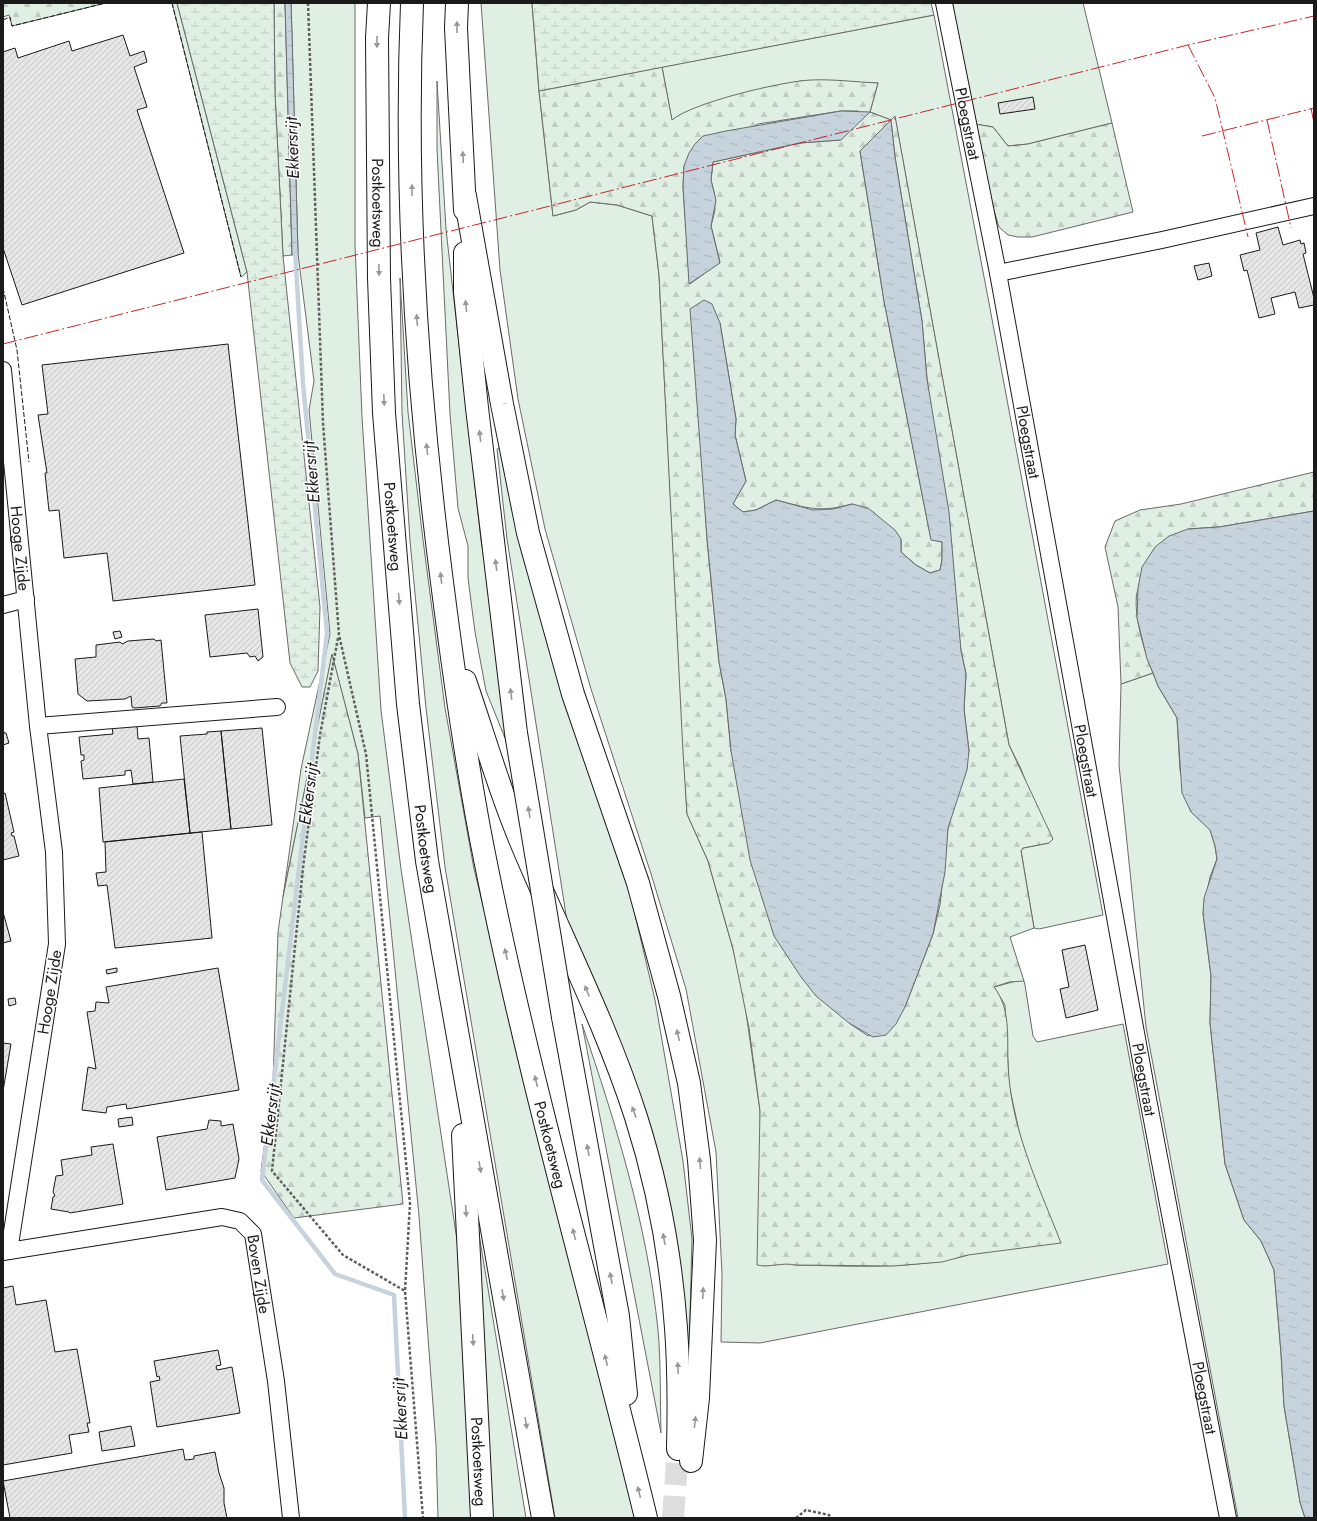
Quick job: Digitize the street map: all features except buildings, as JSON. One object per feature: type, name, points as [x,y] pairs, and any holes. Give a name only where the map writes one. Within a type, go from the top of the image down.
[{"type":"highway","name":"Postkoetsweg","points":[[379,3],[377,38],[379,278],[384,413],[393,537],[408,704],[427,861],[458,1046],[543,1518]]},
{"type":"highway","name":"Postkoetsweg","points":[[412,3],[411,151],[414,276],[424,423],[433,515],[458,704],[489,878],[521,1024],[646,1518]]},
{"type":"highway","name":"Postkoetsweg","points":[[457,3],[456,28],[465,196],[465,292],[516,733],[563,1016],[618,1316],[633,1466]]},
{"type":"highway","name":"Postkoetsweg","points":[[448,631],[526,854],[580,974],[614,1056],[636,1118],[652,1180],[665,1242],[676,1327],[684,1455],[698,1398],[705,1240],[700,1160],[689,1083],[669,996],[638,883],[573,694],[528,533],[502,404],[465,196]]},
{"type":"highway","name":"Postkoetsweg","points":[[458,1046],[482,1518]]},
{"type":"street","name":"Ploegstraat","points":[[944,3],[998,273],[1148,1099],[1228,1518]]},
{"type":"street","points":[[998,273],[1162,240],[1314,206]]},
{"type":"street","name":"Hooge Zijde","points":[[3,370],[38,726],[54,852],[56,944],[6,1252]]},
{"type":"street","points":[[3,605],[26,599]]},
{"type":"street","points":[[38,726],[277,707]]},
{"type":"street","name":"Boven Zijde","points":[[6,1252],[222,1217],[240,1221],[253,1234],[276,1381],[291,1518]]},
{"type":"path","points":[[308,3],[323,422],[339,635],[366,754],[410,1203],[405,1292],[423,1518]]},
{"type":"path","points":[[339,635],[320,735],[306,844],[272,1171],[343,1255],[405,1292]]},
{"type":"path","points":[[796,1518],[806,1510],[829,1515],[831,1518]]},
{"type":"green space","points":[[3,3],[106,3],[12,26],[9,15],[3,17]]},
{"type":"green space","points":[[172,3],[177,3],[247,272],[241,277]]},
{"type":"green space","points":[[177,3],[274,3],[275,93],[283,256],[320,607],[318,671],[310,687],[302,687],[290,663],[247,272]]},
{"type":"green space","points":[[274,3],[285,3],[292,255],[283,256],[275,93]]},
{"type":"green space","points":[[291,3],[355,3],[355,244],[362,417],[381,710],[401,869],[460,1260],[464,1303],[471,1518],[438,1518],[436,1445],[419,1216],[380,816],[365,818],[358,754],[332,655],[283,897],[301,769],[330,634],[309,410],[314,381],[298,254]]},
{"type":"green space","points":[[481,3],[532,3],[539,91],[553,216],[576,210],[590,202],[617,205],[652,216],[659,275],[687,814],[708,861],[733,949],[743,991],[760,1111],[764,1266],[787,1263],[795,1265],[839,1266],[904,1265],[947,1260],[968,1255],[1021,1140],[1009,1085],[1005,1005],[994,987],[1020,980],[1024,981],[1033,1036],[1037,1042],[1123,1024],[1168,1264],[760,1343],[721,1342],[722,1274],[716,1152],[686,989],[652,877],[591,689],[545,529],[518,399],[500,270]]},
{"type":"green space","points":[[532,3],[931,3],[934,15],[539,91]]},
{"type":"green space","points":[[952,3],[1083,3],[1112,123],[1028,144],[1008,146],[993,127],[975,124]]},
{"type":"green space","points":[[934,15],[1103,915],[1039,929],[1034,928],[1021,851],[1023,848],[1049,843],[1021,769],[1009,745],[895,117],[891,120],[870,112],[878,83],[801,81],[768,88],[672,121],[662,67]]},
{"type":"green space","points":[[662,67],[672,120],[682,113],[717,100],[780,84],[811,80],[878,83],[870,112],[891,120],[895,116],[1009,745],[1053,839],[1049,843],[1023,848],[1021,851],[1034,928],[1010,937],[1024,981],[1009,982],[994,987],[1003,1004],[1006,1014],[1010,1087],[1020,1133],[1035,1177],[1061,1243],[968,1255],[942,1262],[893,1266],[790,1264],[767,1266],[757,1265],[760,1111],[749,1028],[733,949],[708,861],[687,814],[659,275],[652,216],[617,205],[590,202],[576,210],[553,216],[539,91]],"holes":[[[841,111],[858,111],[840,140],[800,143],[713,162],[711,180],[714,192],[715,210],[711,226],[720,262],[690,284],[683,187],[684,166],[758,124]],[[891,121],[895,157],[922,321],[927,379],[961,651],[966,674],[964,709],[969,751],[948,828],[940,905],[933,934],[905,1007],[868,1036],[849,1023],[731,751],[726,699],[719,662],[707,539],[702,452],[720,323],[736,419],[735,435],[746,481],[733,504],[743,512],[756,510],[776,500],[822,509],[852,504],[901,539],[901,552],[916,565],[930,573],[940,570],[942,560],[942,542],[931,539],[884,301],[860,151]]]},
{"type":"green space","points":[[437,81],[446,229],[481,540],[495,630],[509,748],[486,691],[475,632],[468,578],[468,546],[458,508],[450,414],[437,149]]},
{"type":"green space","points":[[1112,123],[1133,212],[1032,237],[1008,235],[999,227],[991,201],[975,124],[993,127],[1008,146],[1028,144]]},
{"type":"green space","points":[[400,278],[408,412],[423,540],[445,708],[474,869],[635,1518],[555,1518],[445,867],[426,708],[410,541],[402,413]]},
{"type":"green space","points":[[500,447],[628,885],[655,1000],[683,1161],[692,1239],[689,1354],[683,1328],[676,1241],[567,921],[507,539],[497,449]]},
{"type":"green space","points":[[1314,472],[1314,511],[1219,527],[1188,529],[1152,569],[1138,589],[1136,608],[1138,620],[1146,654],[1153,673],[1121,684],[1118,607],[1105,547],[1115,521],[1140,510],[1181,504]]},
{"type":"green space","points":[[332,654],[358,754],[403,1204],[294,1218],[261,1171],[273,1081],[278,932],[283,897]]},
{"type":"green space","points":[[1153,673],[1158,686],[1177,718],[1180,770],[1191,812],[1210,829],[1215,846],[1217,859],[1210,877],[1203,913],[1211,976],[1210,1023],[1225,1164],[1244,1220],[1261,1241],[1274,1270],[1284,1406],[1300,1502],[1305,1518],[1238,1518],[1146,1027],[1119,765],[1121,684]]},
{"type":"green space","points":[[582,1024],[607,1099],[629,1175],[646,1252],[658,1330],[661,1433]]},
{"type":"green space","points":[[472,1192],[526,1518],[490,1518]]},
{"type":"water","points":[[285,3],[291,3],[292,32],[298,254],[292,255]]},
{"type":"water","points":[[841,111],[870,112],[841,140],[800,143],[713,162],[711,180],[716,200],[711,226],[720,263],[689,284],[683,187],[684,166],[689,153],[695,144],[703,136]]},
{"type":"water","points":[[891,120],[895,157],[922,321],[927,379],[949,512],[961,651],[966,674],[964,709],[969,751],[967,770],[948,828],[945,872],[933,934],[905,1007],[896,1024],[886,1035],[873,1037],[849,1023],[816,996],[801,977],[774,936],[750,860],[731,751],[726,699],[719,662],[707,539],[690,309],[704,300],[712,304],[720,323],[736,419],[735,435],[746,481],[733,504],[743,512],[756,510],[776,500],[813,510],[833,509],[852,504],[868,508],[895,530],[901,539],[901,552],[916,565],[930,573],[940,570],[942,560],[942,542],[931,540],[884,301],[860,151]]},
{"type":"water","points":[[1314,511],[1314,1518],[1305,1518],[1300,1502],[1284,1406],[1274,1270],[1261,1241],[1244,1220],[1225,1164],[1210,1023],[1211,976],[1203,913],[1204,898],[1217,859],[1215,846],[1210,830],[1191,812],[1182,793],[1177,718],[1158,686],[1147,659],[1137,618],[1138,588],[1142,567],[1155,547],[1169,536],[1188,529],[1219,527]]},
{"type":"waterway","name":"Ekkersrijt","points":[[295,249],[303,384],[327,633],[262,1180],[335,1274],[394,1295],[405,1518]]},
{"type":"tunnel","points":[[673,1518],[678,1449]]},
{"type":"fence","points":[[3,20],[10,17],[12,26],[106,3]]},
{"type":"fence","points":[[172,3],[241,277]]},
{"type":"fence","points":[[3,288],[17,350],[29,462]]},
{"type":"power","points":[[3,344],[1188,45],[1314,16]]},
{"type":"power","points":[[1188,45],[1215,98],[1248,237]]},
{"type":"power","points":[[1311,108],[1314,123]]},
{"type":"power","points":[[1202,136],[1314,108]]},
{"type":"power","points":[[1267,120],[1291,228]]}]
